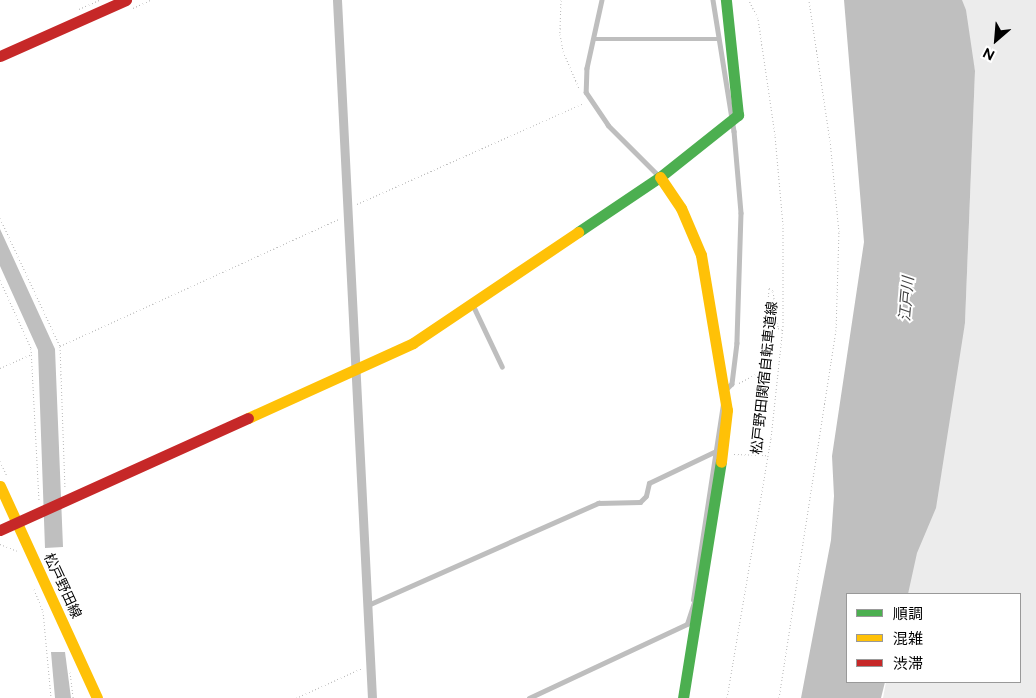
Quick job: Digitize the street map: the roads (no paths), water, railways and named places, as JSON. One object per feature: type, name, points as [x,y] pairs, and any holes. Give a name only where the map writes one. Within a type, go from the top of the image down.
[{"type":"street","points":[[0,56],[126,0]]},
{"type":"street","points":[[337,0],[372,698]]},
{"type":"street","points":[[0,530],[413,344],[660,177],[738,115],[739,108],[726,0]]},
{"type":"street","points":[[660,177],[681,208],[701,255],[728,390],[728,421],[719,453],[704,582],[683,698]]},
{"type":"street","name":"松戸野田線","points":[[0,486],[97,698]]},
{"type":"lane","points":[[602,0],[585,82],[590,101],[620,139],[660,177]]},
{"type":"lane","points":[[713,0],[731,122],[741,213],[737,343],[728,390]]},
{"type":"lane","points":[[594,39],[718,39]]},
{"type":"lane","points":[[473,305],[502,366]]},
{"type":"lane","points":[[368,606],[598,503],[640,502],[646,496],[649,483],[719,453]]},
{"type":"lane","points":[[529,698],[687,624],[693,602],[719,453]]},
{"type":"lane","points":[[693,602],[704,582]]},
{"type":"water","name":"江戸川","points":[[844,0],[962,0],[966,10],[975,71],[965,323],[936,508],[917,553],[908,593],[846,593],[846,683],[885,683],[881,698],[801,698],[831,540],[834,496],[832,456],[864,242]]},
{"type":"water","points":[[0,229],[55,349],[63,547],[45,548],[38,350],[0,266]]},
{"type":"water","points":[[51,652],[65,652],[71,698],[55,698]]}]
